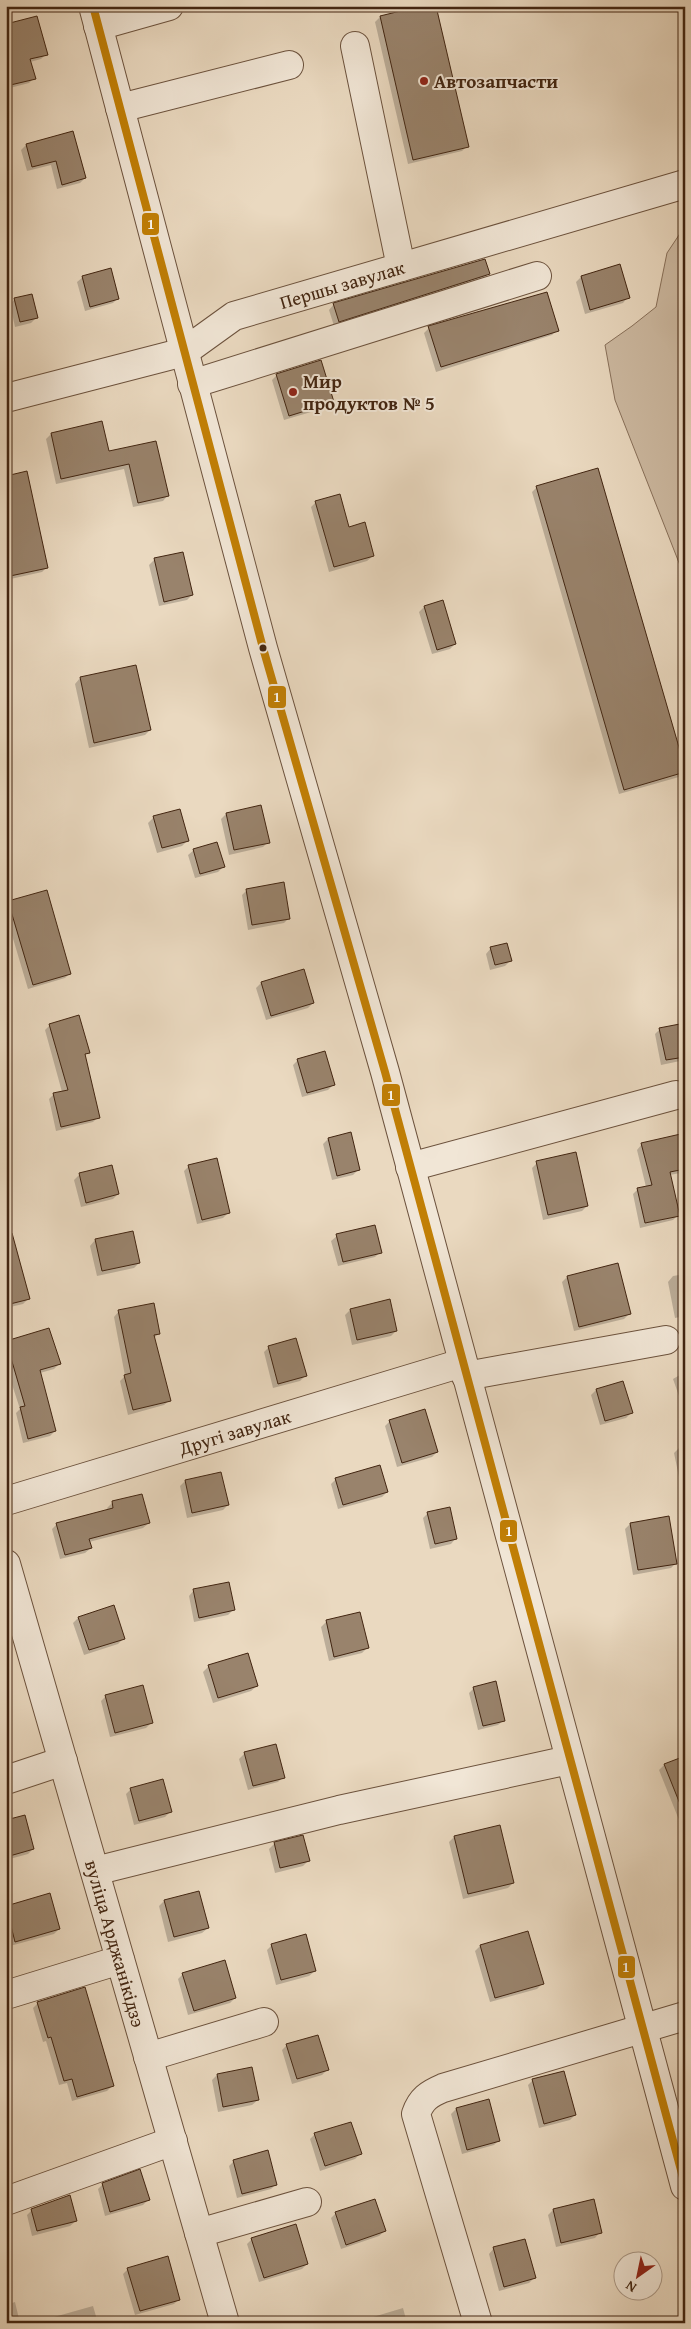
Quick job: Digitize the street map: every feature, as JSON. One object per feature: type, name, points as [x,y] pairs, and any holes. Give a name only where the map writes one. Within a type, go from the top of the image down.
[{"type":"street","points":[[168,6],[96,16],[263,648],[382,1062],[641,2028],[685,2184]]},
{"type":"street","points":[[355,46],[401,267]]},
{"type":"street","points":[[120,108],[289,65]]},
{"type":"street","name":"Першы завулак","points":[[6,398],[184,352],[234,316],[685,184]]},
{"type":"street","points":[[192,384],[536,276]]},
{"type":"street","points":[[410,1168],[676,1095]]},
{"type":"street","name":"Другі завулак","points":[[6,1501],[464,1370],[666,1340]]},
{"type":"street","name":"вуліца Арджанікідзэ","points":[[6,1564],[199,2233],[222,2322]]},
{"type":"street","points":[[95,1871],[339,1810],[569,1760]]},
{"type":"street","points":[[6,1780],[63,1761]]},
{"type":"street","points":[[6,1995],[120,1960]]},
{"type":"street","points":[[478,2323],[416,2114],[419,2104],[428,2094],[443,2088],[685,2016]]},
{"type":"street","points":[[148,2057],[264,2022]]},
{"type":"street","points":[[6,2201],[172,2141]]},
{"type":"street","points":[[199,2233],[307,2202]]},
{"type":"shaded area","points":[[685,226],[685,578],[615,400],[605,345],[656,307],[667,253]]},
{"type":"building","name":"Автозапчасти","points":[[421,6],[436,6],[469,147],[413,160],[380,16]]},
{"type":"building","points":[[37,16],[48,55],[30,59],[36,79],[6,86],[6,24]]},
{"type":"building","points":[[73,131],[86,178],[62,185],[56,161],[32,167],[26,144]]},
{"type":"building","points":[[485,259],[490,274],[339,322],[333,303]]},
{"type":"building","points":[[620,264],[630,298],[590,310],[581,276]]},
{"type":"building","points":[[111,268],[119,299],[90,307],[82,276]]},
{"type":"building","points":[[547,292],[559,331],[441,367],[428,326]]},
{"type":"building","points":[[32,294],[38,318],[20,322],[14,298]]},
{"type":"building","points":[[321,360],[334,402],[289,416],[276,374]]},
{"type":"building","points":[[102,421],[109,451],[156,441],[169,496],[138,503],[129,464],[61,479],[51,433]]},
{"type":"building","points":[[598,468],[685,768],[685,772],[624,790],[536,486]]},
{"type":"building","points":[[27,471],[48,568],[10,576],[6,559],[6,476]]},
{"type":"building","points":[[340,494],[349,527],[365,522],[374,556],[334,567],[315,501]]},
{"type":"building","points":[[183,552],[193,595],[164,602],[154,558]]},
{"type":"building","points":[[443,600],[456,644],[437,650],[424,606]]},
{"type":"building","points":[[136,665],[151,730],[94,743],[80,677]]},
{"type":"building","points":[[261,805],[270,843],[234,850],[226,813]]},
{"type":"building","points":[[180,809],[189,841],[162,848],[153,816]]},
{"type":"building","points":[[217,842],[225,867],[200,874],[193,849]]},
{"type":"building","points":[[284,882],[290,919],[252,925],[246,889]]},
{"type":"building","points":[[47,890],[71,974],[33,985],[8,901]]},
{"type":"building","points":[[507,943],[512,961],[495,965],[490,947]]},
{"type":"building","points":[[304,969],[314,1003],[271,1016],[261,982]]},
{"type":"building","points":[[79,1015],[90,1053],[85,1054],[100,1118],[61,1127],[53,1093],[68,1090],[49,1024]]},
{"type":"building","points":[[685,1023],[685,1057],[666,1060],[659,1028]]},
{"type":"building","points":[[325,1051],[335,1085],[307,1093],[297,1059]]},
{"type":"building","points":[[351,1132],[360,1170],[337,1176],[328,1138]]},
{"type":"building","points":[[685,1133],[685,1169],[670,1172],[680,1216],[645,1223],[637,1188],[652,1185],[641,1143]]},
{"type":"building","points":[[576,1152],[588,1206],[548,1215],[536,1161]]},
{"type":"building","points":[[217,1158],[230,1213],[202,1220],[188,1165]]},
{"type":"building","points":[[112,1165],[119,1194],[86,1203],[79,1173]]},
{"type":"building","points":[[375,1225],[382,1253],[343,1262],[336,1234]]},
{"type":"building","points":[[133,1231],[140,1263],[102,1271],[95,1239]]},
{"type":"building","points":[[12,1233],[30,1299],[6,1305],[6,1234]]},
{"type":"building","points":[[618,1263],[631,1314],[579,1327],[567,1276]]},
{"type":"building","points":[[390,1299],[397,1331],[357,1340],[350,1309]]},
{"type":"building","points":[[154,1303],[160,1334],[154,1335],[171,1401],[133,1410],[124,1375],[131,1373],[118,1310]]},
{"type":"building","points":[[49,1328],[61,1364],[40,1370],[56,1431],[28,1439],[20,1407],[25,1406],[6,1341]]},
{"type":"building","points":[[296,1338],[307,1376],[278,1384],[268,1346]]},
{"type":"building","points":[[623,1381],[633,1413],[605,1421],[596,1389]]},
{"type":"building","points":[[425,1409],[438,1452],[402,1463],[389,1420]]},
{"type":"building","points":[[380,1465],[388,1492],[343,1505],[335,1478]]},
{"type":"building","points":[[221,1472],[229,1505],[192,1513],[185,1480]]},
{"type":"building","points":[[142,1494],[150,1523],[89,1539],[92,1548],[65,1555],[56,1523],[113,1508],[112,1501]]},
{"type":"building","points":[[450,1507],[457,1539],[435,1544],[427,1512]]},
{"type":"building","points":[[669,1516],[677,1564],[638,1570],[630,1523]]},
{"type":"building","points":[[229,1582],[235,1610],[199,1618],[193,1589]]},
{"type":"building","points":[[114,1605],[125,1639],[89,1650],[78,1617]]},
{"type":"building","points":[[360,1612],[369,1648],[334,1657],[326,1620]]},
{"type":"building","points":[[248,1653],[258,1686],[218,1698],[208,1665]]},
{"type":"building","points":[[496,1681],[505,1721],[483,1726],[473,1687]]},
{"type":"building","points":[[143,1685],[153,1723],[115,1733],[105,1695]]},
{"type":"building","points":[[276,1744],[285,1778],[253,1786],[244,1752]]},
{"type":"building","points":[[685,1756],[685,1814],[684,1814],[664,1764]]},
{"type":"building","points":[[163,1779],[172,1812],[139,1821],[130,1788]]},
{"type":"building","points":[[25,1815],[34,1849],[6,1857],[6,1820]]},
{"type":"building","points":[[500,1825],[514,1883],[468,1894],[454,1836]]},
{"type":"building","points":[[303,1835],[310,1861],[280,1868],[274,1842]]},
{"type":"building","points":[[199,1891],[209,1928],[174,1937],[164,1900]]},
{"type":"building","points":[[50,1893],[60,1929],[15,1942],[6,1906]]},
{"type":"building","points":[[528,1931],[544,1984],[495,1998],[480,1945]]},
{"type":"building","points":[[306,1934],[316,1971],[281,1980],[271,1944]]},
{"type":"building","points":[[225,1960],[236,1998],[194,2011],[182,1973]]},
{"type":"building","points":[[85,1987],[114,2086],[77,2097],[72,2079],[64,2081],[51,2037],[48,2038],[37,2002]]},
{"type":"building","points":[[318,2035],[329,2070],[297,2079],[286,2044]]},
{"type":"building","points":[[252,2067],[259,2100],[223,2107],[217,2074]]},
{"type":"building","points":[[564,2071],[576,2115],[544,2124],[532,2079]]},
{"type":"building","points":[[489,2099],[500,2141],[467,2150],[456,2108]]},
{"type":"building","points":[[351,2122],[362,2154],[325,2166],[314,2133]]},
{"type":"building","points":[[268,2150],[277,2185],[242,2194],[233,2160]]},
{"type":"building","points":[[140,2169],[150,2200],[110,2212],[102,2183]]},
{"type":"building","points":[[70,2195],[77,2221],[37,2231],[31,2209]]},
{"type":"building","points":[[375,2199],[386,2231],[346,2245],[335,2212]]},
{"type":"building","points":[[594,2199],[602,2233],[561,2243],[553,2209]]},
{"type":"building","points":[[296,2224],[308,2264],[264,2278],[251,2238]]},
{"type":"building","points":[[525,2239],[536,2278],[504,2287],[493,2247]]},
{"type":"building","points":[[168,2256],[180,2300],[140,2311],[127,2268]]},
{"type":"transit line","name":"1","points":[[93,6],[263,648],[385,1072],[685,2185]]},
{"type":"place","name":"Автозапчасти","points":[[424,81]]},
{"type":"place","name":"Мир продуктов № 5","points":[[293,392]]}]
